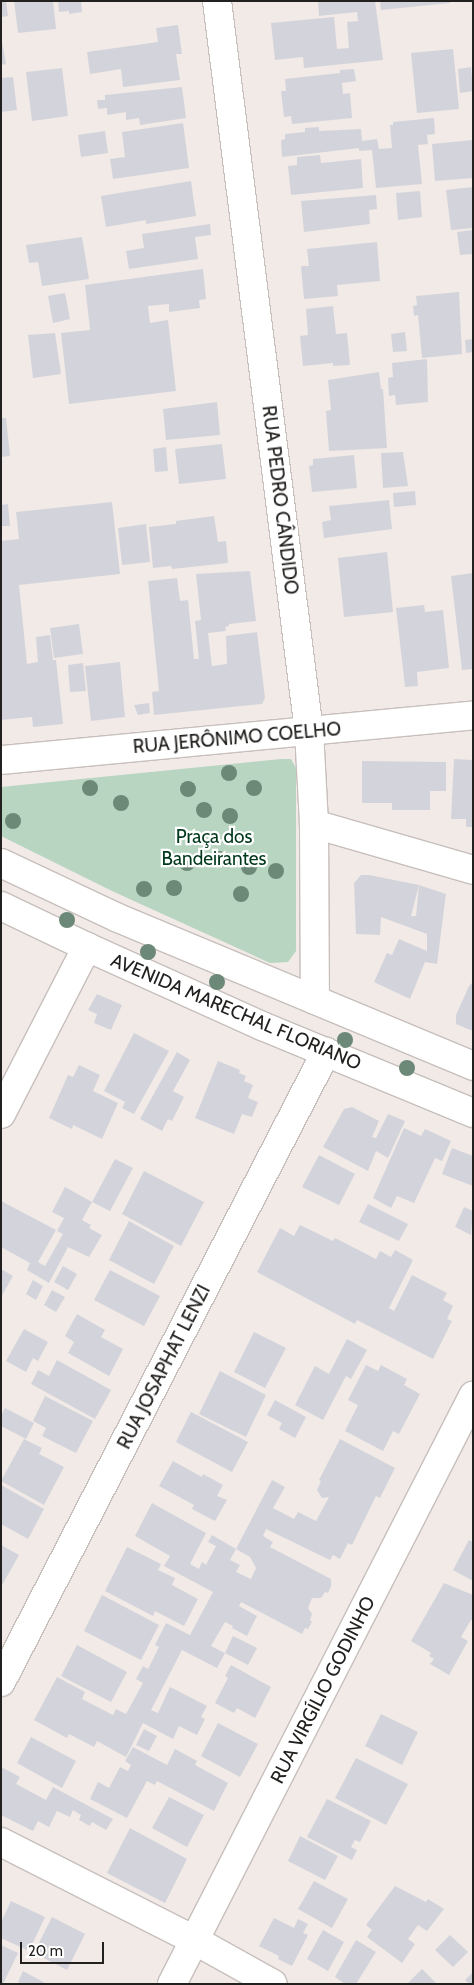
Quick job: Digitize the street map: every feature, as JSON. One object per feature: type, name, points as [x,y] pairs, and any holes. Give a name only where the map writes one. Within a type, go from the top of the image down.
[{"type":"street","name":"RUA PEDRO CÂNDIDO","points":[[217,1],[309,731],[314,824],[315,1000]]},
{"type":"street","name":"RUA JERÔNIMO COELHO","points":[[1,760],[473,716]]},
{"type":"street","points":[[314,824],[473,870]]},
{"type":"street","points":[[1,862],[118,918],[473,1066]]},
{"type":"street","name":"AVENIDA MARECHAL FLORIANO","points":[[1,906],[87,948],[326,1052],[473,1112]]},
{"type":"street","points":[[1,1114],[87,948]]},
{"type":"street","name":"RUA JOSAPHAT LENZI","points":[[1,1682],[326,1052]]},
{"type":"street","name":"RUA VIRGÍLIO GODINHO","points":[[172,1984],[473,1396]]},
{"type":"street","points":[[1,1842],[194,1940],[273,1984]]},
{"type":"green space","name":"Praça dos Bandeirantes","points":[[291,759],[296,768],[296,951],[288,962],[270,963],[112,891],[1,836],[1,787]]},
{"type":"building","points":[[1,1],[6,1],[8,16],[1,17]]},
{"type":"building","points":[[14,1],[53,1],[56,29],[18,33]]},
{"type":"building","points":[[58,1],[81,1],[82,12],[69,14],[69,11],[59,12]]},
{"type":"building","points":[[318,1],[375,1],[383,60],[304,68],[303,57],[275,60],[271,23],[334,17],[337,49],[349,48],[347,22],[358,21],[357,12],[319,16]]},
{"type":"building","points":[[383,1],[450,1],[450,3],[381,10],[380,3]]},
{"type":"building","points":[[178,25],[182,54],[176,54],[180,80],[123,87],[121,69],[90,74],[87,52],[158,42],[156,28]]},
{"type":"building","points":[[1,37],[6,64],[1,65]]},
{"type":"building","points":[[453,49],[459,109],[417,113],[411,53]]},
{"type":"building","points":[[471,67],[473,91],[460,93],[458,69]]},
{"type":"building","points":[[62,68],[68,116],[32,121],[26,72]]},
{"type":"building","points":[[354,69],[356,81],[342,83],[343,94],[350,93],[352,118],[292,124],[291,116],[284,117],[281,91],[286,91],[285,79],[340,73],[340,70]]},
{"type":"building","points":[[13,77],[17,110],[1,112],[1,78]]},
{"type":"building","points":[[182,87],[186,118],[140,125],[139,118],[126,120],[126,112],[107,115],[107,108],[98,109],[97,100],[105,100],[105,95]]},
{"type":"building","points":[[434,118],[435,134],[427,135],[428,144],[418,145],[422,184],[376,188],[372,150],[359,151],[359,148],[282,157],[281,140],[285,139],[285,134],[305,132],[305,128],[319,127],[319,131],[361,129],[362,141],[377,139],[379,149],[392,148],[390,125],[393,125],[393,122]]},
{"type":"building","points":[[183,123],[189,168],[113,179],[110,159],[125,157],[122,132]]},
{"type":"building","points":[[105,131],[108,153],[81,157],[78,135]]},
{"type":"building","points":[[473,140],[473,178],[435,181],[432,144]]},
{"type":"building","points":[[320,155],[321,163],[361,159],[363,188],[291,195],[288,166],[297,165],[297,157]]},
{"type":"building","points":[[191,181],[196,216],[146,224],[146,220],[106,227],[101,196]]},
{"type":"building","points":[[473,187],[473,228],[451,230],[446,190]]},
{"type":"building","points":[[420,191],[422,217],[398,220],[396,193]]},
{"type":"building","points":[[376,195],[377,209],[369,210],[370,224],[304,232],[301,201]]},
{"type":"building","points":[[210,224],[211,235],[195,237],[198,259],[129,269],[126,251],[144,248],[142,234]]},
{"type":"building","points":[[473,230],[473,254],[460,255],[457,232]]},
{"type":"building","points":[[82,237],[89,279],[42,286],[38,262],[29,263],[26,245]]},
{"type":"building","points":[[377,242],[380,281],[337,285],[338,296],[304,299],[301,266],[309,266],[307,249]]},
{"type":"building","points":[[203,269],[206,299],[199,300],[200,308],[169,312],[169,304],[148,306],[150,323],[168,320],[176,391],[69,404],[61,333],[90,330],[85,285]]},
{"type":"building","points":[[459,292],[462,354],[422,358],[418,315],[414,316],[413,306],[417,305],[416,296]]},
{"type":"building","points":[[65,293],[70,319],[53,323],[48,296]]},
{"type":"building","points":[[333,306],[336,334],[347,333],[350,365],[333,366],[333,363],[303,366],[300,336],[308,335],[306,309]]},
{"type":"building","points":[[405,332],[407,351],[393,352],[391,334]]},
{"type":"building","points":[[55,333],[61,374],[33,378],[28,335]]},
{"type":"building","points":[[473,339],[473,352],[466,353],[465,340]]},
{"type":"building","points":[[427,359],[428,402],[396,405],[395,395],[389,396],[388,378],[393,377],[392,363]]},
{"type":"building","points":[[379,372],[381,389],[383,389],[387,448],[329,451],[326,411],[331,410],[328,380]]},
{"type":"building","points":[[217,402],[220,435],[166,440],[163,409]]},
{"type":"building","points":[[1,418],[6,418],[10,456],[1,457]]},
{"type":"building","points":[[222,444],[226,479],[179,484],[175,449]]},
{"type":"building","points":[[166,447],[168,471],[155,472],[153,449]]},
{"type":"building","points":[[403,452],[408,486],[383,488],[381,453]]},
{"type":"building","points":[[354,455],[357,488],[312,492],[309,466],[313,465],[313,459]]},
{"type":"building","points":[[415,491],[416,505],[394,507],[393,493]]},
{"type":"building","points":[[389,500],[392,529],[324,538],[322,522],[331,520],[329,506]]},
{"type":"building","points":[[112,502],[120,574],[19,585],[27,664],[38,662],[36,637],[50,635],[53,660],[56,660],[63,724],[33,727],[32,717],[1,720],[1,541],[19,539],[16,512]]},
{"type":"building","points":[[8,504],[10,526],[1,526],[1,505]]},
{"type":"building","points":[[214,516],[218,542],[226,541],[228,563],[172,569],[171,566],[153,568],[149,527],[176,524],[176,521]]},
{"type":"building","points":[[146,524],[150,562],[122,565],[118,528]]},
{"type":"building","points":[[387,552],[393,612],[344,617],[338,558]]},
{"type":"building","points":[[250,571],[256,621],[229,624],[229,626],[225,627],[226,631],[208,633],[212,666],[227,664],[226,636],[257,632],[265,698],[262,704],[154,715],[152,692],[159,691],[148,581],[177,578],[180,601],[188,600],[194,659],[199,659],[195,621],[201,620],[196,574]]},
{"type":"building","points":[[473,573],[473,669],[462,670],[451,576]]},
{"type":"building","points":[[424,605],[425,612],[443,610],[449,668],[417,672],[418,686],[405,687],[396,608]]},
{"type":"building","points":[[79,624],[83,654],[54,658],[50,628]]},
{"type":"building","points":[[120,662],[125,717],[91,721],[85,666]]},
{"type":"building","points":[[83,663],[86,691],[70,692],[68,665]]},
{"type":"building","points":[[149,703],[150,713],[138,715],[134,705]]},
{"type":"building","points":[[454,759],[473,760],[473,827],[466,827],[466,819],[451,819]]},
{"type":"building","points":[[362,761],[446,762],[446,791],[430,791],[430,810],[392,810],[392,803],[362,803]]},
{"type":"building","points":[[361,875],[369,875],[419,885],[446,894],[437,964],[425,962],[410,999],[374,982],[387,953],[392,955],[399,939],[427,951],[427,934],[381,917],[380,935],[356,934],[354,883]],"holes":[[[419,885],[416,916],[411,916]]]},
{"type":"building","points":[[473,982],[473,1031],[456,1024],[456,1015],[469,986]]},
{"type":"building","points":[[97,994],[122,1005],[111,1030],[94,1023],[97,1014],[88,1010]]},
{"type":"building","points":[[134,1033],[169,1051],[134,1114],[122,1108],[125,1102],[104,1091]]},
{"type":"building","points":[[177,1052],[190,1060],[173,1091],[184,1097],[172,1121],[168,1119],[162,1131],[140,1119]]},
{"type":"building","points":[[218,1061],[240,1070],[239,1073],[246,1076],[244,1081],[253,1085],[248,1098],[258,1102],[252,1117],[242,1114],[234,1134],[195,1118]]},
{"type":"building","points":[[79,1065],[100,1075],[93,1091],[118,1103],[102,1139],[73,1125],[72,1129],[49,1118],[68,1075],[73,1077]]},
{"type":"building","points":[[352,1107],[379,1121],[372,1137],[376,1138],[388,1114],[405,1121],[388,1158],[376,1151],[368,1171],[323,1147],[344,1109]]},
{"type":"building","points":[[404,1128],[421,1136],[425,1129],[451,1141],[442,1161],[435,1158],[414,1203],[397,1196],[391,1208],[373,1198]]},
{"type":"building","points":[[452,1148],[473,1156],[473,1186],[442,1174]]},
{"type":"building","points":[[319,1155],[355,1174],[339,1205],[302,1187]]},
{"type":"building","points":[[115,1159],[133,1168],[110,1211],[92,1202]]},
{"type":"building","points":[[144,1171],[204,1202],[181,1246],[122,1214]]},
{"type":"building","points":[[65,1187],[92,1202],[82,1220],[91,1225],[89,1228],[102,1235],[89,1257],[68,1247],[49,1283],[27,1270],[30,1263],[1,1247],[1,1201],[56,1230],[38,1262],[45,1266],[63,1234],[57,1231],[64,1218],[52,1212]]},
{"type":"building","points":[[368,1204],[408,1224],[399,1241],[359,1222]]},
{"type":"building","points":[[464,1207],[473,1211],[471,1235],[455,1227]]},
{"type":"building","points":[[129,1221],[174,1246],[154,1284],[109,1260]]},
{"type":"building","points":[[300,1225],[333,1241],[335,1238],[376,1259],[380,1251],[391,1257],[395,1250],[413,1260],[389,1308],[394,1311],[412,1275],[447,1293],[443,1300],[453,1306],[447,1319],[452,1321],[433,1359],[357,1320],[355,1324],[257,1272],[280,1228],[294,1236]]},
{"type":"building","points":[[63,1266],[77,1274],[68,1290],[54,1282]]},
{"type":"building","points":[[1,1269],[13,1276],[1,1297]]},
{"type":"building","points":[[110,1270],[160,1296],[144,1326],[94,1300]]},
{"type":"building","points":[[33,1280],[43,1286],[36,1300],[26,1294]]},
{"type":"building","points":[[52,1290],[65,1297],[56,1312],[44,1305]]},
{"type":"building","points":[[77,1314],[105,1330],[101,1337],[123,1349],[109,1376],[68,1353],[74,1342],[65,1336]]},
{"type":"building","points":[[24,1329],[48,1342],[38,1361],[33,1358],[26,1372],[6,1361]]},
{"type":"building","points":[[254,1332],[286,1348],[265,1388],[234,1372]]},
{"type":"building","points":[[347,1339],[367,1350],[351,1379],[346,1376],[323,1420],[295,1405],[315,1366],[329,1374]]},
{"type":"building","points":[[57,1360],[111,1390],[95,1419],[31,1384],[38,1370],[49,1376]]},
{"type":"building","points":[[366,1365],[378,1371],[381,1365],[407,1379],[404,1385],[420,1394],[399,1434],[393,1431],[383,1451],[345,1431],[358,1405],[348,1400]]},
{"type":"building","points":[[220,1371],[266,1395],[246,1437],[199,1414]]},
{"type":"building","points":[[45,1396],[93,1421],[76,1453],[42,1436],[46,1428],[33,1421]]},
{"type":"building","points":[[275,1400],[306,1417],[295,1438],[279,1429],[282,1423],[267,1415]]},
{"type":"building","points":[[5,1408],[34,1423],[26,1439],[1,1426],[1,1416]]},
{"type":"building","points":[[191,1412],[248,1442],[232,1472],[176,1442]]},
{"type":"building","points":[[24,1439],[42,1448],[39,1454],[64,1467],[44,1505],[1,1481]]},
{"type":"building","points":[[340,1439],[395,1468],[380,1498],[376,1496],[352,1545],[348,1543],[340,1559],[333,1555],[330,1560],[266,1529],[263,1536],[273,1542],[270,1547],[331,1579],[331,1586],[328,1593],[325,1592],[321,1598],[312,1598],[308,1608],[312,1614],[310,1620],[312,1622],[308,1629],[305,1628],[302,1634],[241,1602],[239,1606],[257,1616],[247,1636],[225,1622],[211,1646],[225,1653],[217,1668],[182,1650],[151,1710],[158,1713],[170,1687],[207,1706],[201,1717],[205,1719],[197,1735],[179,1726],[173,1739],[143,1723],[126,1757],[97,1741],[94,1747],[69,1734],[67,1738],[34,1720],[57,1677],[85,1692],[82,1699],[113,1715],[116,1709],[126,1714],[143,1683],[136,1679],[143,1666],[148,1669],[159,1647],[155,1645],[166,1623],[190,1635],[213,1592],[164,1566],[170,1556],[135,1536],[152,1503],[206,1533],[190,1564],[199,1569],[202,1562],[206,1565],[216,1546],[208,1542],[212,1535],[236,1549],[272,1480],[285,1487],[273,1508],[294,1519],[298,1512],[316,1521],[329,1497],[322,1498],[317,1490],[321,1481],[319,1480]],"holes":[[[236,1549],[250,1557],[256,1568],[251,1579],[236,1572],[240,1565],[230,1560]]]},
{"type":"building","points":[[173,1461],[202,1477],[203,1474],[223,1485],[217,1496],[227,1500],[215,1521],[192,1509],[194,1505],[159,1486]]},
{"type":"building","points":[[1,1485],[44,1509],[28,1539],[1,1524]]},
{"type":"building","points":[[469,1540],[473,1542],[473,1581],[453,1570]]},
{"type":"building","points":[[1,1545],[19,1555],[1,1587]]},
{"type":"building","points":[[127,1547],[161,1564],[158,1570],[175,1578],[172,1585],[198,1599],[184,1626],[155,1611],[153,1616],[105,1591]]},
{"type":"building","points":[[444,1583],[473,1595],[473,1621],[471,1620],[461,1637],[468,1641],[449,1675],[430,1664],[434,1659],[429,1656],[431,1653],[411,1641]]},
{"type":"building","points":[[102,1595],[159,1625],[141,1660],[84,1631]]},
{"type":"building","points":[[233,1636],[257,1648],[248,1665],[225,1653]]},
{"type":"building","points":[[77,1645],[127,1672],[111,1702],[61,1676]]},
{"type":"building","points":[[231,1665],[271,1687],[255,1718],[237,1708],[234,1713],[215,1703],[228,1678],[225,1676]]},
{"type":"building","points":[[381,1714],[418,1732],[402,1765],[365,1746]]},
{"type":"building","points":[[218,1723],[258,1744],[240,1777],[201,1756]]},
{"type":"building","points":[[144,1729],[157,1736],[149,1751],[136,1745]]},
{"type":"building","points":[[31,1737],[76,1761],[62,1788],[17,1763]]},
{"type":"building","points":[[133,1747],[167,1765],[175,1749],[197,1761],[195,1765],[228,1783],[214,1811],[157,1781],[155,1785],[147,1781],[127,1818],[90,1799],[98,1782],[109,1788],[120,1767],[128,1771],[131,1765],[125,1761]]},
{"type":"building","points":[[356,1758],[408,1784],[386,1825],[335,1798]]},
{"type":"building","points":[[1,1767],[20,1777],[16,1784],[46,1800],[53,1787],[113,1819],[106,1830],[92,1822],[90,1826],[79,1820],[81,1815],[73,1810],[70,1817],[57,1811],[49,1827],[38,1821],[33,1831],[1,1815]]},
{"type":"building","points":[[169,1797],[204,1815],[187,1847],[152,1828]]},
{"type":"building","points":[[327,1799],[371,1821],[360,1842],[355,1840],[351,1847],[357,1850],[352,1860],[307,1837]]},
{"type":"building","points":[[130,1828],[187,1859],[165,1903],[107,1873]]},
{"type":"building","points":[[300,1836],[338,1856],[325,1880],[288,1861]]},
{"type":"building","points":[[314,1881],[348,1899],[332,1928],[298,1909]]},
{"type":"building","points":[[395,1886],[426,1902],[428,1899],[444,1909],[427,1931],[418,1925],[408,1939],[415,1944],[402,1963],[367,1937],[372,1930],[366,1925]]},
{"type":"building","points":[[11,1901],[45,1917],[29,1951],[1,1938],[1,1922]]},
{"type":"building","points":[[52,1917],[85,1934],[67,1970],[34,1953]]},
{"type":"building","points":[[274,1918],[294,1928],[298,1919],[308,1924],[303,1933],[308,1935],[292,1966],[278,1959],[279,1956],[259,1946]]},
{"type":"building","points":[[323,1930],[344,1942],[328,1971],[307,1959]]},
{"type":"building","points":[[450,1935],[468,1952],[453,1967],[435,1950]]},
{"type":"building","points":[[356,1940],[376,1952],[356,1984],[345,1984],[335,1977]]},
{"type":"building","points":[[1,1945],[18,1953],[3,1984],[1,1984]]},
{"type":"building","points":[[422,1969],[437,1984],[407,1984]]},
{"type":"building","points":[[23,1971],[47,1984],[22,1984],[18,1982]]},
{"type":"building","points":[[473,1972],[473,1984],[469,1984],[465,1980]]}]
